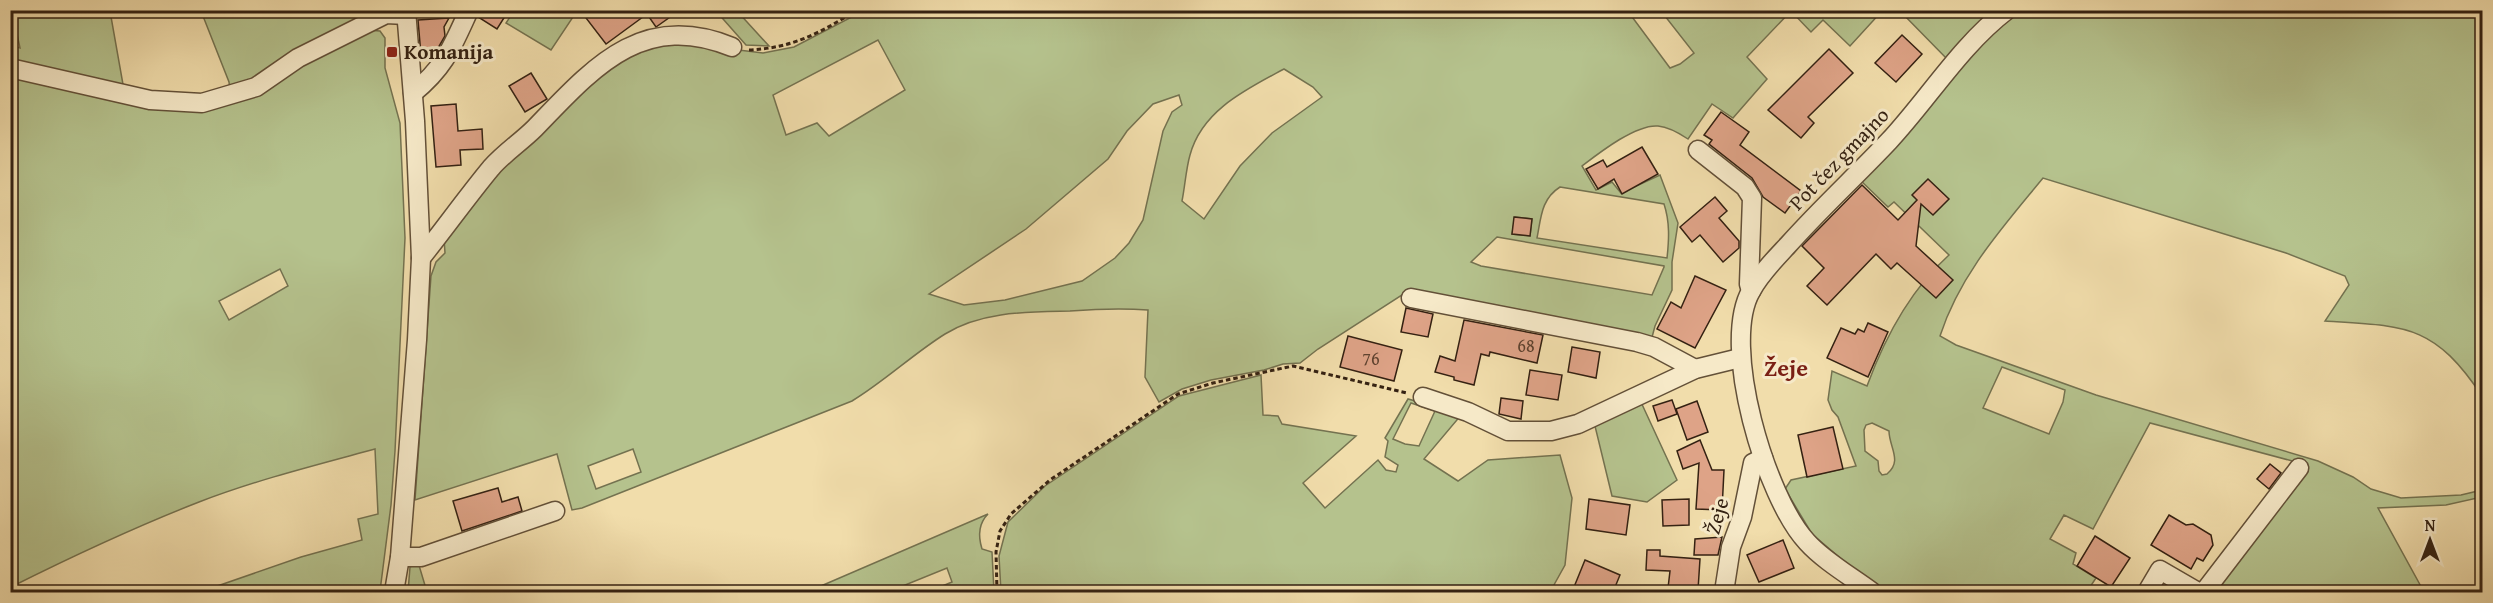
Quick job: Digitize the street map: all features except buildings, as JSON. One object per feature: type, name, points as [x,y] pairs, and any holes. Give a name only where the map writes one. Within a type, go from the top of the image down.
[{"type":"street","points":[[413,93],[434,76],[452,49],[469,10]]},
{"type":"street","name":"Pot čez gmajno","points":[[1872,592],[1807,542],[1786,509],[1763,458],[1745,389],[1740,358],[1740,325],[1751,291],[1773,261],[1910,118],[1974,39],[2007,10]]},
{"type":"street","points":[[10,68],[150,100],[202,103],[256,87],[298,58],[386,14],[406,13],[415,121],[421,258],[400,557],[394,592]]},
{"type":"street","points":[[421,258],[493,166],[523,140],[589,72],[619,52],[640,42],[688,34],[709,37],[732,47]]},
{"type":"street","points":[[1698,150],[1745,187],[1752,198],[1749,253],[1751,291]]},
{"type":"street","points":[[1749,253],[1773,261]]},
{"type":"street","points":[[1411,297],[1637,342],[1654,347],[1695,369]]},
{"type":"street","points":[[1423,397],[1468,412],[1508,431],[1551,431],[1578,424],[1695,369],[1740,358]]},
{"type":"street","name":"Žeje","points":[[1724,592],[1731,547],[1742,517],[1753,463],[1763,458]]},
{"type":"street","points":[[2204,592],[2300,468]]},
{"type":"street","points":[[400,557],[421,557],[555,511]]},
{"type":"street","points":[[2146,592],[2160,570],[2198,592]]},
{"type":"path","points":[[732,47],[748,50],[770,49],[801,42],[857,10]]},
{"type":"path","points":[[997,592],[996,552],[1000,531],[1011,514],[1050,480],[1178,394],[1213,383],[1293,366],[1423,397]]},
{"type":"green space","points":[[865,10],[1627,10],[1670,68],[1680,64],[1694,53],[1661,11],[1791,11],[1747,57],[1767,79],[1733,118],[1712,104],[1688,139],[1666,128],[1649,127],[1618,140],[1582,166],[1596,190],[1612,182],[1621,193],[1660,175],[1678,223],[1672,262],[1672,290],[1655,326],[1651,341],[1408,291],[1300,363],[1283,364],[1211,380],[1182,389],[1159,402],[1145,377],[1148,310],[1099,309],[1006,314],[959,326],[852,401],[582,508],[572,510],[557,454],[415,500],[431,276],[436,262],[445,253],[444,238],[499,167],[621,56],[665,41],[763,53],[794,47]],"holes":[[[878,40],[905,90],[829,136],[817,123],[786,135],[773,95]],[[1284,69],[1313,87],[1322,97],[1272,133],[1240,166],[1204,219],[1182,201],[1190,155],[1196,139],[1215,113],[1255,85]],[[1179,95],[1182,105],[1172,112],[1163,131],[1143,220],[1129,243],[1115,258],[1082,281],[1005,300],[964,305],[929,294],[1026,229],[1108,159],[1127,131],[1153,104]],[[1560,187],[1664,204],[1668,231],[1667,258],[1537,238],[1541,216],[1549,197]],[[1515,217],[1532,219],[1530,236],[1512,234]],[[1497,237],[1664,267],[1652,295],[1481,266],[1471,262]],[[633,449],[641,472],[596,489],[588,466]]]},
{"type":"green space","points":[[2016,10],[2482,11],[2482,396],[2465,372],[2449,355],[2433,342],[2416,333],[2377,325],[2325,321],[2349,285],[2345,276],[2286,253],[2043,178],[1984,252],[1959,292],[1940,336],[1956,345],[2096,395],[2318,461],[2353,477],[2371,489],[2401,498],[2461,495],[2482,490],[2482,497],[2446,505],[2378,508],[2424,592],[2211,592],[2296,462],[2150,423],[2093,529],[2064,515],[2050,539],[2076,553],[2073,564],[2096,578],[2090,587],[2099,592],[1886,592],[1859,574],[1812,534],[1785,489],[1791,480],[1856,466],[1838,417],[1828,400],[1832,371],[1867,386],[1900,315],[1922,283],[1949,255],[1894,202],[1888,207],[1858,178],[2007,16]],"holes":[[[2002,367],[2065,390],[2063,402],[2049,434],[1983,408]],[[1872,423],[1889,431],[1895,459],[1892,469],[1887,474],[1882,475],[1878,461],[1865,451],[1864,430],[1866,425]]]},
{"type":"green space","points":[[12,11],[110,11],[124,90],[11,63],[10,45],[20,48]]},
{"type":"green space","points":[[201,11],[374,11],[230,91],[229,82]]},
{"type":"green space","points":[[514,11],[577,11],[551,50],[506,23]]},
{"type":"green space","points":[[716,11],[737,11],[769,46],[746,45]]},
{"type":"green space","points":[[1791,11],[1882,11],[1850,46],[1823,20],[1811,32]]},
{"type":"green space","points":[[1900,11],[1996,11],[1947,59]]},
{"type":"green space","points":[[367,30],[380,31],[385,38],[385,68],[400,123],[405,238],[395,451],[380,591],[200,592],[301,557],[362,540],[358,519],[378,514],[375,449],[264,480],[199,502],[104,542],[11,587],[10,90],[16,74],[188,107]],"holes":[[[280,269],[288,286],[229,320],[219,301]]]},
{"type":"green space","points":[[1261,375],[1263,415],[1278,416],[1282,424],[1356,436],[1303,483],[1325,508],[1378,460],[1386,470],[1396,472],[1398,465],[1385,457],[1388,441],[1385,438],[1408,399],[1462,414],[1424,459],[1458,481],[1488,460],[1560,455],[1572,498],[1565,565],[1550,592],[1001,592],[999,556],[1008,522],[1045,486],[1179,396]],"holes":[[[1411,403],[1435,411],[1419,446],[1393,439]]]},
{"type":"green space","points":[[1640,400],[1677,480],[1647,502],[1612,496],[1594,422]]},
{"type":"green space","points":[[988,514],[981,526],[980,539],[982,549],[992,552],[994,592],[928,592],[952,582],[947,568],[888,592],[807,592]]},
{"type":"green space","points":[[418,562],[427,592],[408,592],[410,567]]},
{"type":"place","name":"Komanija","points":[[392,52]]},
{"type":"district","name":"Žeje","points":[[1786,368]]}]
